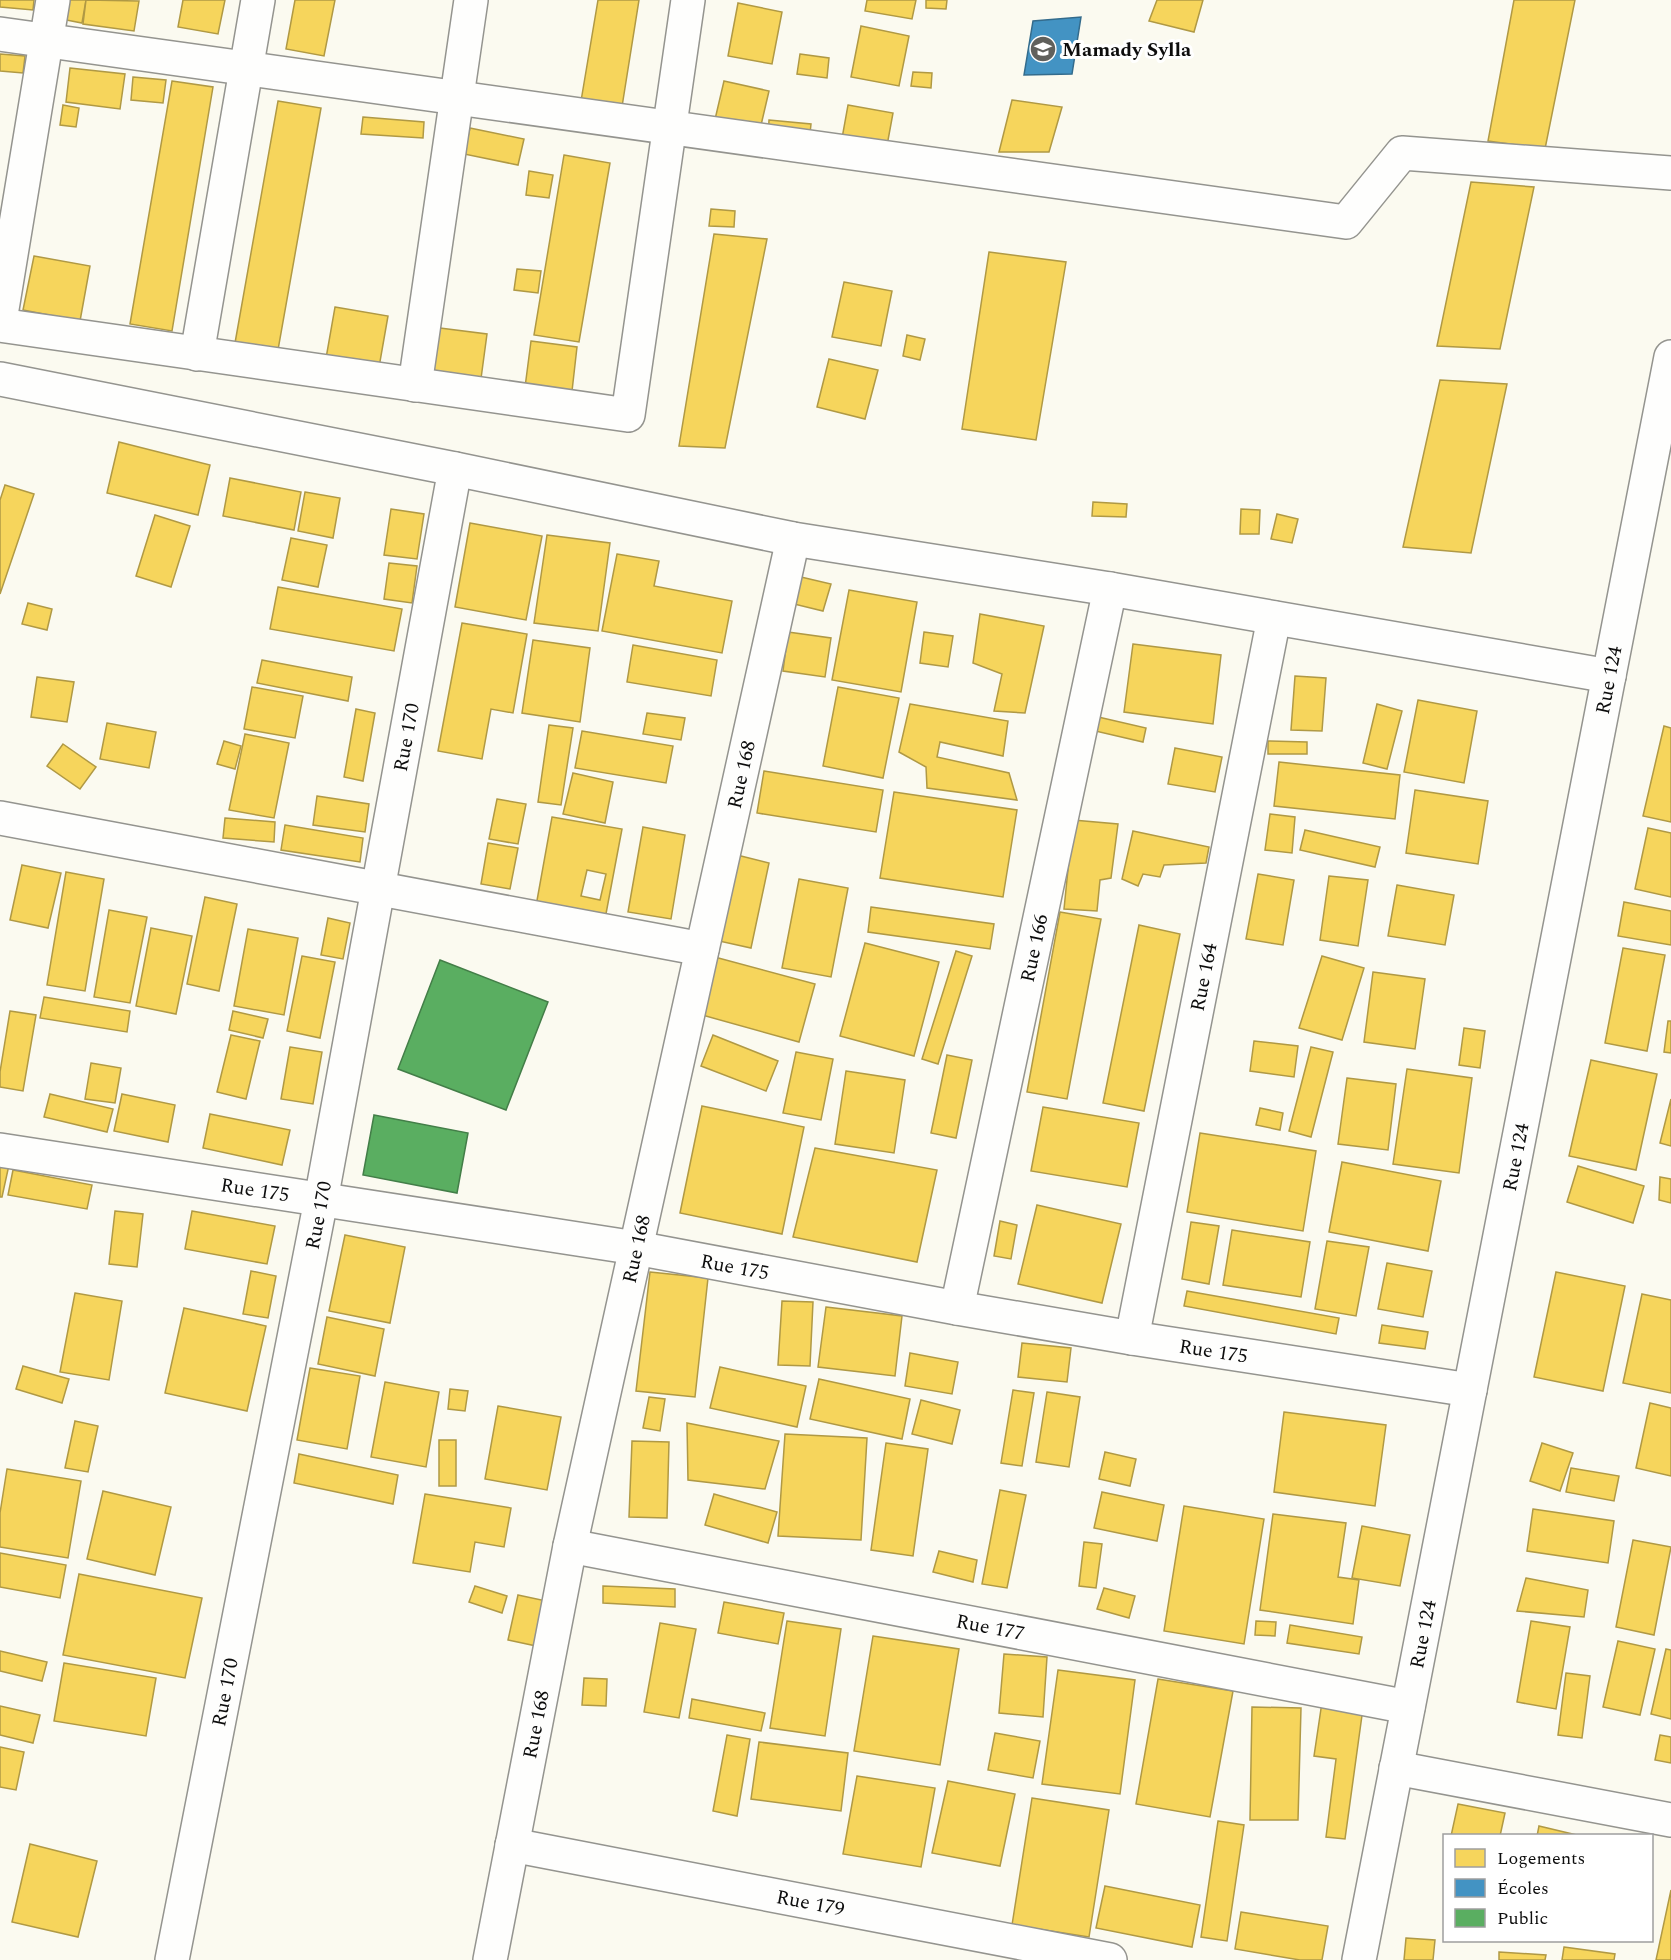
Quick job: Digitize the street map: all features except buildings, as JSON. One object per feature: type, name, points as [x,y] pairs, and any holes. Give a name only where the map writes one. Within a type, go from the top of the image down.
[{"type":"street","points":[[53,0],[0,323],[197,354],[628,415],[688,0]]},
{"type":"street","points":[[197,354],[258,0]]},
{"type":"street","points":[[415,385],[471,0]]},
{"type":"street","points":[[0,34],[1346,222],[1402,153],[1671,173]]},
{"type":"street","name":"Rue 124","points":[[1359,1960],[1671,357]]},
{"type":"street","points":[[0,379],[794,539],[1110,590],[1609,676]]},
{"type":"street","name":"Rue 170","points":[[172,1960],[321,1200],[455,469]]},
{"type":"street","name":"Rue 168","points":[[490,1960],[570,1546],[794,539]]},
{"type":"street","name":"Rue 166","points":[[957,1308],[1110,590]]},
{"type":"street","name":"Rue 164","points":[[1132,1338],[1274,618]]},
{"type":"street","points":[[0,818],[702,949]]},
{"type":"street","name":"Rue 175","points":[[0,1150],[636,1248],[1132,1338],[1470,1390]]},
{"type":"street","name":"Rue 177","points":[[570,1546],[1408,1707]]},
{"type":"street","points":[[1396,1768],[1671,1820]]},
{"type":"street","name":"Rue 179","points":[[512,1845],[1110,1960]]},
{"type":"place","name":"Mamady Sylla","points":[[1043,49]]}]
